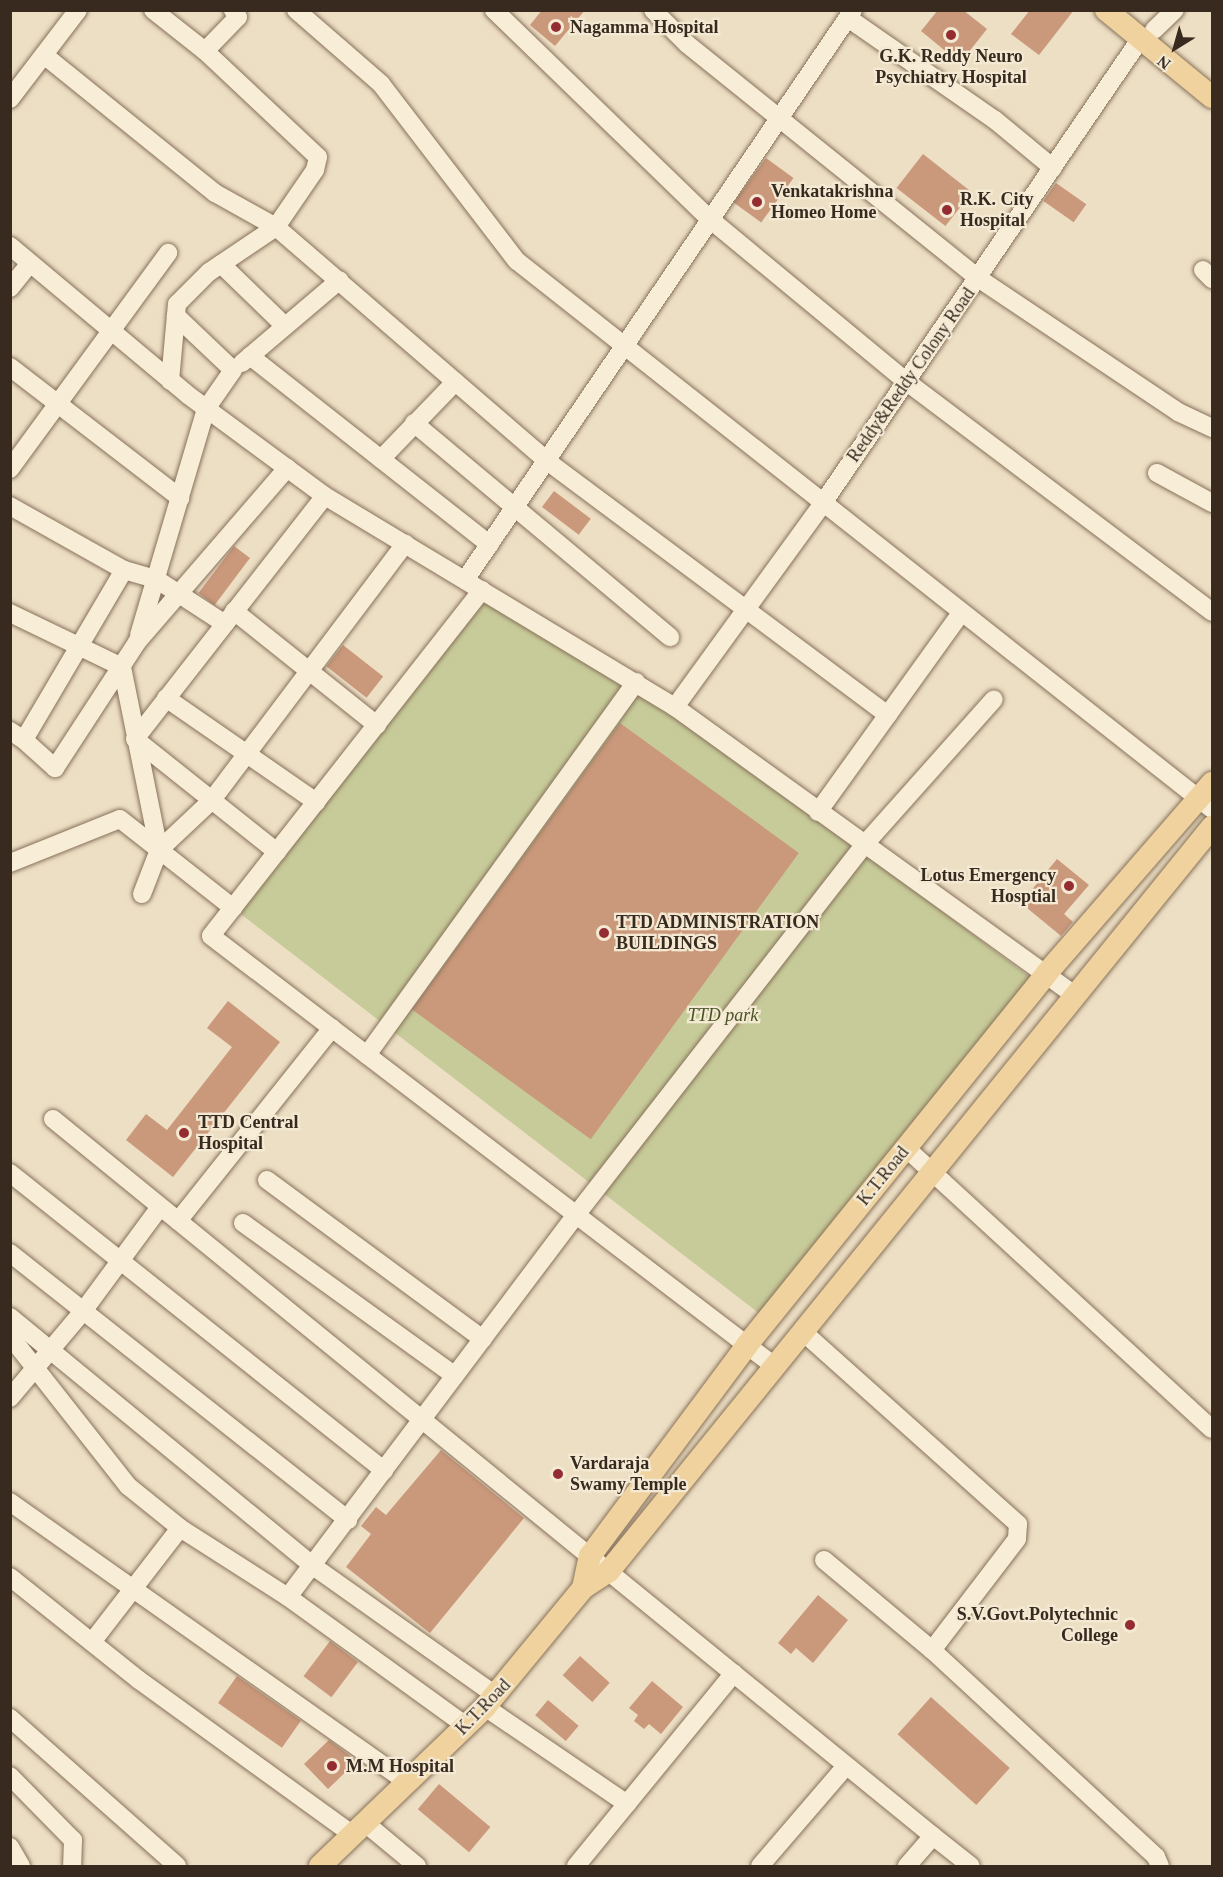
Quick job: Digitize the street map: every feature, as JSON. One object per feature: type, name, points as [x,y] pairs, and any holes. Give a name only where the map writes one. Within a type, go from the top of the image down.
[{"type":"main road","points":[[1106,10],[1148,34],[1212,76]]},
{"type":"main road","points":[[1128,10],[1148,34],[1212,97]]},
{"type":"main road","name":"K.T.Road","points":[[583,1588],[590,1556],[747,1345],[1046,974],[1208,796]]},
{"type":"main road","name":"K.T.Road","points":[[320,1866],[490,1701],[531,1657],[583,1588],[609,1571],[773,1365],[1212,827]]},
{"type":"street","points":[[10,99],[78,10]]},
{"type":"street","points":[[153,10],[204,51],[318,157],[315,170],[276,227],[221,264],[177,304],[170,381]]},
{"type":"street","points":[[296,10],[381,84],[517,261],[961,613],[1208,796]]},
{"type":"street","points":[[494,10],[711,220],[907,382],[1212,612]]},
{"type":"street","points":[[653,10],[687,44],[978,278],[1178,412],[1212,428]]},
{"type":"street","name":"Reddy&Reddy Colony Road","points":[[675,707],[747,611],[823,503],[1148,34],[1175,10]]},
{"type":"street","points":[[204,51],[242,12]]},
{"type":"street","points":[[465,580],[851,14],[986,114],[1053,168]]},
{"type":"street","points":[[44,55],[215,193],[276,227],[547,461],[888,715]]},
{"type":"street","points":[[10,246],[170,381],[324,496],[675,707],[1075,995]]},
{"type":"street","points":[[10,469],[168,253]]},
{"type":"street","points":[[10,288],[30,263]]},
{"type":"street","points":[[221,264],[285,326]]},
{"type":"street","points":[[137,642],[206,409],[233,370],[340,280]]},
{"type":"street","points":[[176,316],[233,370]]},
{"type":"street","points":[[250,356],[490,545]]},
{"type":"street","points":[[10,367],[180,498]]},
{"type":"street","points":[[381,459],[456,382]]},
{"type":"street","points":[[414,423],[514,509],[670,637]]},
{"type":"street","points":[[123,570],[77,649],[17,735],[55,768],[137,642],[287,468]]},
{"type":"street","points":[[1157,473],[1212,503]]},
{"type":"street","points":[[135,739],[324,496]]},
{"type":"street","points":[[11,507],[123,570],[155,580],[230,618],[311,672],[377,725]]},
{"type":"street","points":[[142,894],[159,850],[212,800],[311,672],[405,544]]},
{"type":"street","points":[[482,590],[212,936],[773,1365]]},
{"type":"street","points":[[10,613],[77,649],[121,667]]},
{"type":"street","points":[[818,812],[961,613]]},
{"type":"street","points":[[121,667],[159,850]]},
{"type":"street","points":[[368,1055],[636,682]]},
{"type":"street","points":[[166,698],[316,802]]},
{"type":"street","points":[[288,1597],[576,1215],[864,845],[994,699]]},
{"type":"street","points":[[135,739],[278,852]]},
{"type":"street","points":[[10,863],[120,819],[233,908]]},
{"type":"street","points":[[178,1221],[332,1028]]},
{"type":"street","points":[[53,1119],[971,1866]]},
{"type":"street","points":[[906,1148],[1212,1429]]},
{"type":"street","points":[[10,1173],[384,1470]]},
{"type":"street","points":[[267,1180],[483,1339]]},
{"type":"street","points":[[10,1398],[37,1370],[160,1207]]},
{"type":"street","points":[[243,1223],[455,1376]]},
{"type":"street","points":[[10,1253],[348,1520]]},
{"type":"street","points":[[10,1317],[313,1566],[627,1804]]},
{"type":"street","points":[[802,1331],[1018,1524],[1017,1539],[932,1650]]},
{"type":"street","points":[[10,1336],[128,1486],[180,1528],[288,1597],[466,1726]]},
{"type":"street","points":[[10,1502],[406,1782]]},
{"type":"street","points":[[92,1642],[180,1528]]},
{"type":"street","points":[[824,1560],[932,1650],[1156,1857],[1160,1866]]},
{"type":"street","points":[[10,1577],[92,1642],[358,1828],[417,1866]]},
{"type":"street","points":[[576,1866],[734,1673]]},
{"type":"street","points":[[10,1718],[177,1866]]},
{"type":"street","points":[[760,1866],[846,1766]]},
{"type":"street","points":[[10,1776],[73,1840],[72,1866]]},
{"type":"street","points":[[908,1866],[933,1836]]},
{"type":"street","points":[[10,1847],[21,1866]]},
{"type":"green space","name":"TTD park","points":[[482,590],[636,682],[1031,978],[760,1314],[233,908]]},
{"type":"building","points":[[542,10],[585,10],[555,46],[530,25]]},
{"type":"building","points":[[938,10],[963,10],[987,29],[960,63],[921,31]]},
{"type":"building","points":[[1030,10],[1074,10],[1039,55],[1011,34]]},
{"type":"building","points":[[923,154],[972,192],[945,226],[897,188]]},
{"type":"building","points":[[766,158],[794,178],[761,222],[734,202]]},
{"type":"building","points":[[1056,183],[1086,204],[1074,222],[1043,201]]},
{"type":"building","points":[[554,491],[591,519],[579,535],[542,507]]},
{"type":"building","points":[[234,546],[250,558],[214,605],[198,593]]},
{"type":"building","points":[[343,645],[383,676],[367,698],[326,666]]},
{"type":"building","name":"TTD ADMINISTRATION BUILDINGS","points":[[620,723],[799,853],[591,1139],[412,1009]]},
{"type":"building","points":[[1057,859],[1089,885],[1064,914],[1073,922],[1061,936],[1021,903]]},
{"type":"building","points":[[228,1001],[280,1042],[173,1177],[126,1140],[146,1114],[167,1130],[232,1047],[207,1028]]},
{"type":"building","points":[[441,1450],[524,1518],[430,1633],[346,1567],[371,1534],[361,1526],[376,1507],[386,1515]]},
{"type":"building","points":[[818,1595],[848,1620],[813,1663],[796,1648],[791,1654],[778,1643]]},
{"type":"building","points":[[330,1641],[358,1662],[331,1697],[304,1676]]},
{"type":"building","points":[[580,1656],[610,1683],[592,1702],[563,1675]]},
{"type":"building","points":[[237,1676],[301,1721],[282,1748],[218,1703]]},
{"type":"building","points":[[652,1681],[683,1707],[661,1734],[649,1724],[644,1729],[634,1721],[638,1715],[629,1708]]},
{"type":"building","points":[[931,1697],[1010,1768],[976,1805],[898,1734]]},
{"type":"building","points":[[548,1700],[579,1726],[566,1741],[535,1715]]},
{"type":"building","points":[[329,1740],[357,1761],[328,1789],[304,1764]]},
{"type":"building","points":[[439,1784],[490,1827],[469,1852],[418,1809]]},
{"type":"place","name":"Nagamma Hospital","points":[[556,27]]},
{"type":"place","name":"G.K. Reddy Neuro Psychiatry Hospital","points":[[951,35]]},
{"type":"place","name":"Venkatakrishna Homeo Home","points":[[757,202]]},
{"type":"place","name":"R.K. City Hospital","points":[[947,210]]},
{"type":"place","name":"Lotus Emergency Hosptial","points":[[1069,886]]},
{"type":"place","name":"TTD ADMINISTRATION BUILDINGS","points":[[604,933]]},
{"type":"place","name":"TTD Central Hospital","points":[[184,1133]]},
{"type":"place","name":"Vardaraja Swamy Temple","points":[[558,1474]]},
{"type":"place","name":"S.V.Govt.Polytechnic College","points":[[1130,1625]]},
{"type":"place","name":"M.M Hospital","points":[[332,1766]]}]
